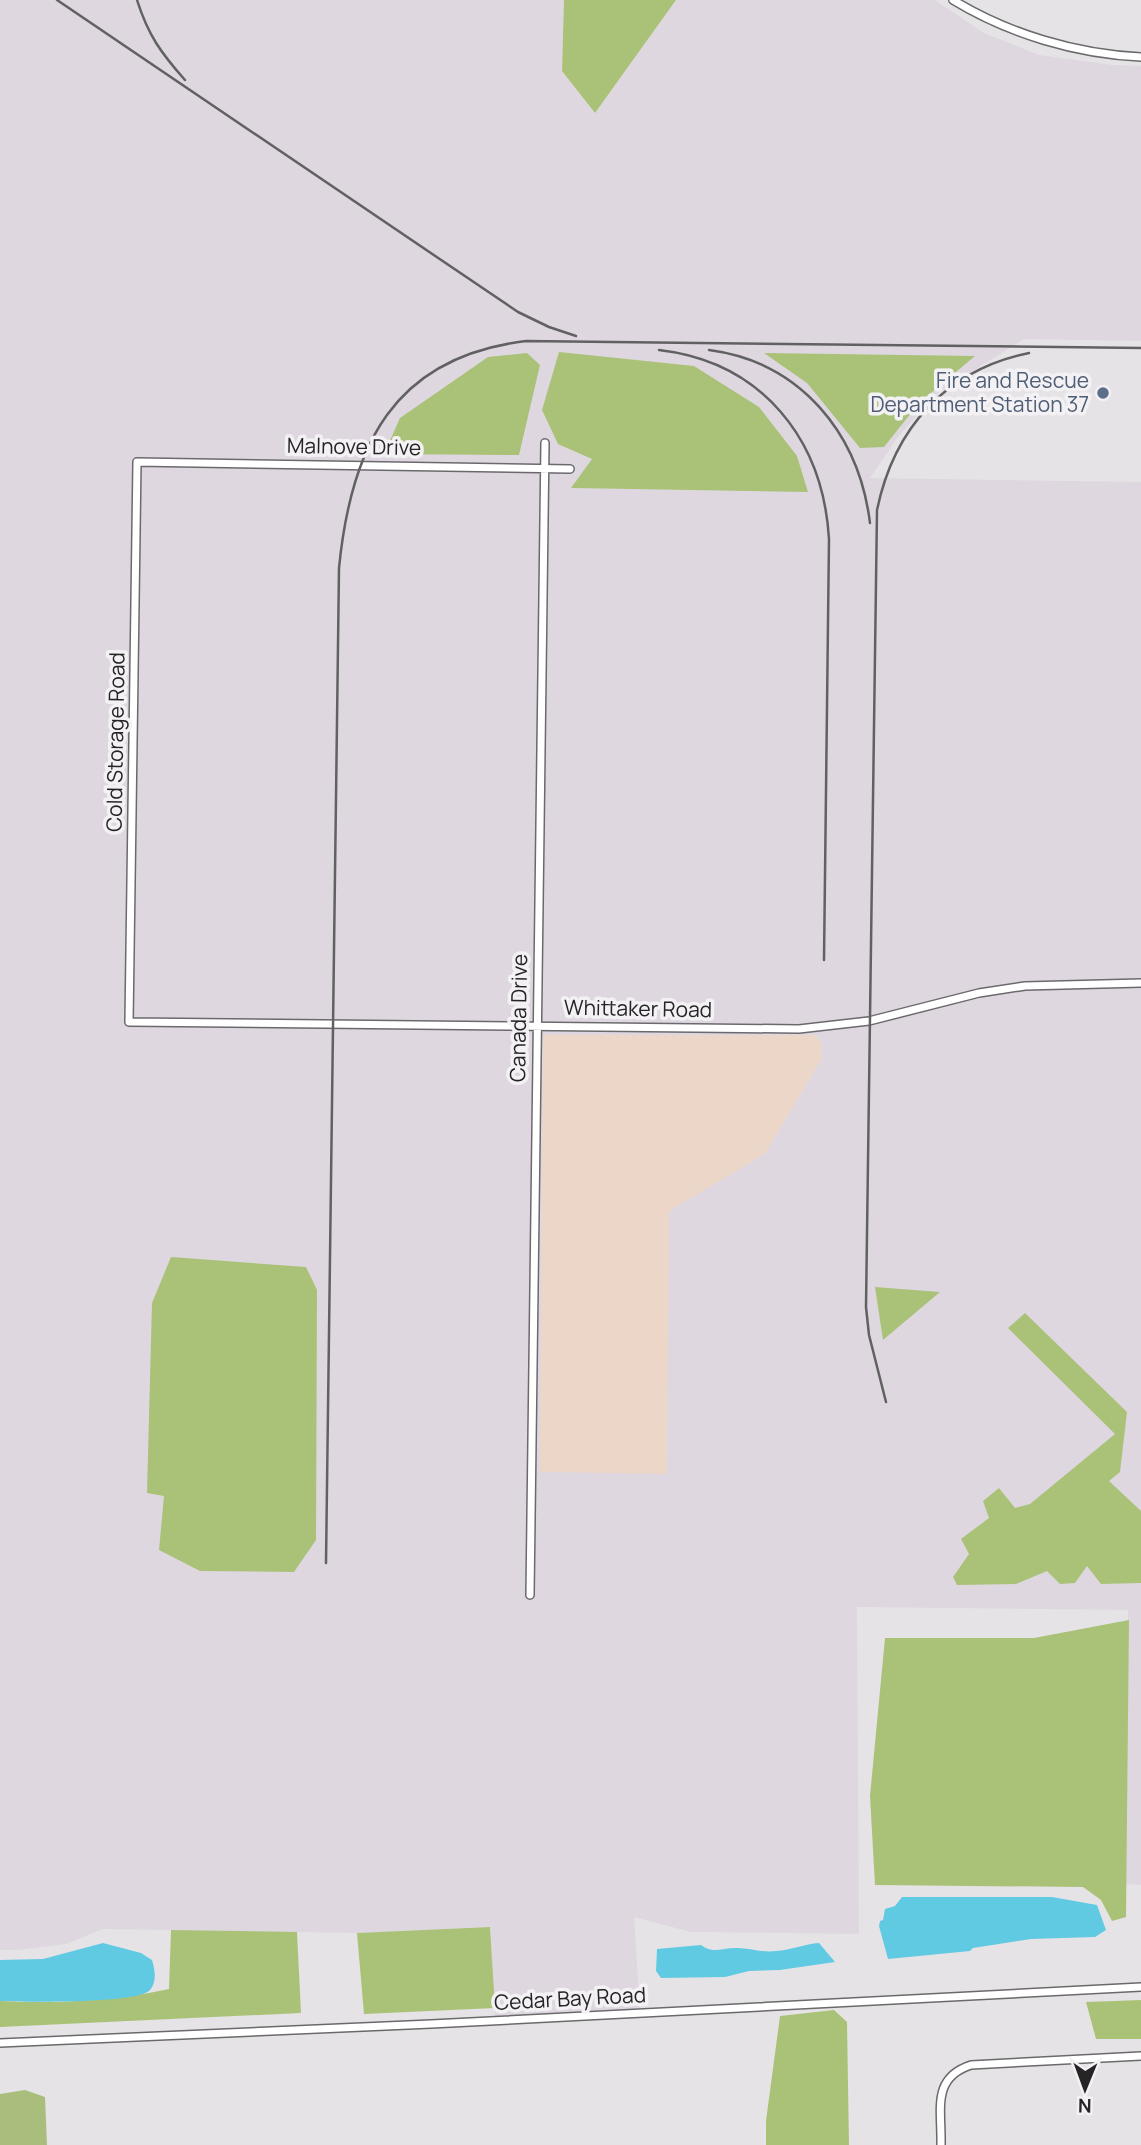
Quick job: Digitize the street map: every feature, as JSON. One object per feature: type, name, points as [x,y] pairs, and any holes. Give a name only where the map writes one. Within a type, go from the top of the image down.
[{"type":"street","points":[[953,0],[1009,27],[1057,43],[1113,55],[1141,57]]},
{"type":"street","name":"Canada Drive","points":[[530,1595],[545,443]]},
{"type":"street","name":"Malnove Drive","points":[[137,462],[569,468]]},
{"type":"street","name":"Cold Storage Road","points":[[129,1022],[137,462]]},
{"type":"street","name":"Whittaker Road","points":[[129,1022],[831,1027],[887,1017],[979,993],[1025,986],[1141,983]]},
{"type":"street","name":"Cedar Bay Road","points":[[0,2043],[417,2025],[1141,1987]]},
{"type":"street","points":[[941,2145],[942,2089],[951,2073],[960,2068],[971,2065],[1141,2056]]},
{"type":"shaded area","points":[[0,0],[564,0],[562,71],[595,113],[676,0],[935,0],[984,33],[1039,55],[1141,66],[1141,341],[1024,339],[936,394],[898,437],[870,478],[1141,482],[1141,1885],[1126,1884],[1128,1610],[857,1607],[859,1934],[691,1932],[634,1917],[640,2009],[495,2017],[490,1927],[357,1933],[103,1929],[66,1944],[0,1950]],"holes":[[[592,459],[808,491],[572,488]],[[543,1035],[816,1035],[822,1044],[821,1060],[765,1154],[669,1211],[667,1474],[540,1472]]]},
{"type":"shaded area","points":[[543,1034],[815,1035],[822,1043],[821,1060],[765,1154],[670,1212],[667,1475],[539,1472]]},
{"type":"green space","points":[[564,0],[676,0],[595,113],[562,71]]},
{"type":"green space","points":[[559,352],[694,366],[759,407],[797,456],[808,492],[571,488],[592,459],[558,444],[542,410]]},
{"type":"green space","points":[[527,353],[540,365],[519,455],[384,454],[400,418],[488,357]]},
{"type":"green space","points":[[764,353],[975,356],[919,403],[884,447],[860,448],[807,383]]},
{"type":"green space","points":[[171,1257],[306,1267],[317,1290],[316,1540],[294,1572],[200,1571],[159,1550],[164,1496],[147,1493],[152,1303]]},
{"type":"green space","points":[[875,1287],[940,1292],[883,1340]]},
{"type":"green space","points":[[1025,1313],[1127,1412],[1120,1472],[1109,1481],[1141,1511],[1141,1583],[1101,1584],[1087,1566],[1075,1583],[1060,1584],[1047,1571],[1016,1584],[957,1585],[953,1577],[969,1554],[961,1539],[989,1518],[983,1501],[999,1488],[1015,1508],[1030,1504],[1115,1434],[1008,1328]]},
{"type":"green space","points":[[1129,1620],[1126,1917],[1112,1921],[1101,1900],[1083,1887],[875,1885],[870,1796],[885,1638],[1034,1638]]},
{"type":"green space","points":[[490,1927],[495,2008],[364,2014],[357,1933]]},
{"type":"green space","points":[[171,1930],[297,1932],[301,2013],[0,2027],[0,2001],[85,2001],[169,1989]]},
{"type":"green space","points":[[1141,2000],[1141,2039],[1096,2039],[1086,2002]]},
{"type":"green space","points":[[834,2010],[847,2022],[849,2145],[766,2145],[766,2121],[780,2016]]},
{"type":"green space","points":[[25,2090],[45,2097],[47,2145],[0,2145],[0,2094]]},
{"type":"water","points":[[902,1897],[1052,1897],[1097,1905],[1106,1930],[1095,1937],[1031,1939],[973,1948],[970,1951],[888,1959],[880,1921],[883,1920],[885,1909],[895,1906]]},
{"type":"water","points":[[103,1943],[141,1953],[152,1960],[155,1972],[150,1990],[141,1995],[103,2000],[0,2001],[0,1960],[43,1959]]},
{"type":"water","points":[[819,1943],[835,1962],[780,1970],[749,1971],[725,1977],[661,1978],[656,1971],[657,1949],[701,1945],[714,1950],[738,1948],[771,1951]]},
{"type":"railway","points":[[57,0],[518,312],[576,336]]},
{"type":"railway","points":[[137,0],[156,43],[185,80]]},
{"type":"railway","points":[[326,1563],[339,568],[345,524],[355,483],[368,447],[387,415],[412,388],[442,366],[480,350],[526,341],[1141,348]]},
{"type":"railway","points":[[659,350],[696,357],[728,371],[756,389],[780,412],[800,438],[814,469],[824,503],[829,539],[824,960]]},
{"type":"railway","points":[[709,350],[742,357],[771,370],[797,387],[820,408],[838,432],[853,460],[864,491],[870,523]]},
{"type":"railway","points":[[886,1402],[869,1335],[866,1307],[877,510],[896,453],[928,407],[973,373],[999,361],[1029,353]]},
{"type":"place","name":"Fire and Rescue Department Station 37","points":[[1103,393]]}]
